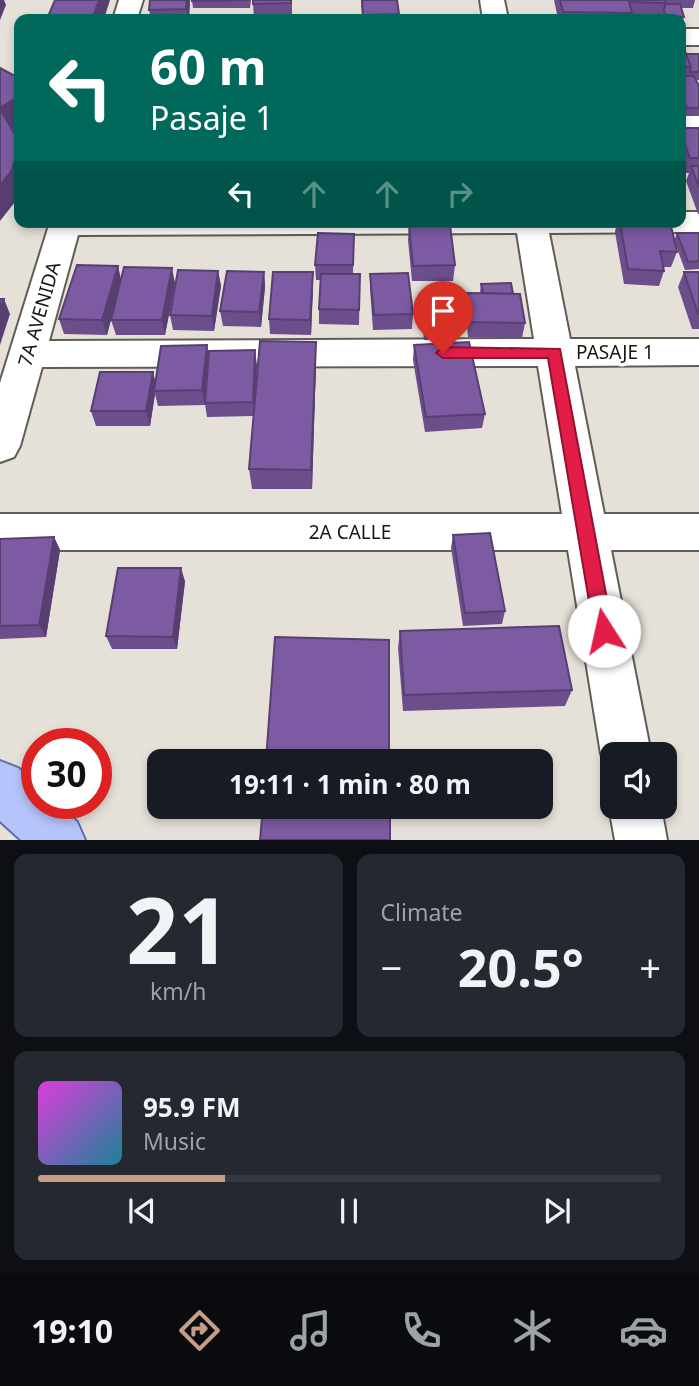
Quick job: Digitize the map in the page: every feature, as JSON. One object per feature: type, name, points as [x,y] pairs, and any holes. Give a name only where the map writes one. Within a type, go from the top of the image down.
[{"type":"main road","points":[[0,786],[59,840]]},
{"type":"street","name":"7A AVENIDA","points":[[0,446],[64,228]]},
{"type":"street","points":[[532,228],[624,742]]},
{"type":"street","name":"PASAJE 1","points":[[27,354],[699,352]]},
{"type":"street","name":"2A CALLE","points":[[0,532],[699,532]]},
{"type":"street","points":[[637,819],[641,840]]},
{"type":"building","points":[[55,0],[99,0],[94,14],[49,14]]},
{"type":"building","points":[[150,0],[187,0],[186,9],[149,10]]},
{"type":"building","points":[[253,0],[291,0],[291,3],[253,4]]},
{"type":"building","points":[[362,0],[397,0],[399,14],[363,14]]},
{"type":"building","points":[[560,0],[665,0],[666,3],[629,2],[632,13],[563,12]]},
{"type":"building","points":[[665,4],[680,4],[683,14],[665,14]]},
{"type":"building","points":[[686,54],[691,67],[686,67]]},
{"type":"building","points":[[686,54],[699,54],[699,72],[690,72]]},
{"type":"building","points":[[0,68],[14,75],[14,99],[0,108]]},
{"type":"building","points":[[686,76],[694,76],[699,86],[699,108],[687,108]]},
{"type":"building","points":[[0,109],[14,133],[14,163],[11,172],[0,185]]},
{"type":"building","points":[[686,128],[699,128],[699,158],[690,158],[686,147]]},
{"type":"building","points":[[691,166],[699,166],[699,187]]},
{"type":"building","points":[[409,228],[450,228],[455,265],[413,266]]},
{"type":"building","points":[[621,228],[671,228],[677,252],[660,251],[664,271],[628,269]]},
{"type":"building","points":[[318,233],[354,234],[353,265],[315,265]]},
{"type":"building","points":[[677,233],[699,233],[699,261],[688,262]]},
{"type":"building","points":[[77,265],[118,266],[102,320],[59,319]]},
{"type":"building","points":[[124,267],[172,268],[162,320],[111,320]]},
{"type":"building","points":[[178,270],[218,271],[212,316],[170,315]]},
{"type":"building","points":[[227,271],[264,272],[259,312],[220,311]]},
{"type":"building","points":[[273,272],[313,272],[310,320],[269,319]]},
{"type":"building","points":[[684,272],[699,272],[699,314],[698,314]]},
{"type":"building","points":[[408,273],[413,314],[374,315],[370,274]]},
{"type":"building","points":[[321,274],[360,274],[359,310],[319,309]]},
{"type":"building","points":[[511,283],[513,294],[483,293],[481,284]]},
{"type":"building","points":[[467,293],[520,294],[525,323],[470,322]]},
{"type":"building","points":[[421,307],[454,307],[458,331],[425,332]]},
{"type":"building","points":[[260,341],[316,342],[311,470],[249,469]]},
{"type":"building","points":[[469,342],[485,414],[426,417],[414,345]]},
{"type":"building","points":[[207,345],[202,390],[154,391],[161,346]]},
{"type":"building","points":[[255,350],[253,402],[205,403],[209,351]]},
{"type":"building","points":[[100,372],[153,372],[146,411],[91,411]]},
{"type":"building","points":[[490,533],[505,611],[465,613],[453,535]]},
{"type":"building","points":[[54,537],[39,625],[0,626],[0,539]]},
{"type":"building","points":[[118,568],[181,568],[173,637],[106,636]]},
{"type":"building","points":[[559,626],[572,690],[404,695],[400,631]]},
{"type":"building","points":[[275,637],[389,640],[389,749],[267,749]]},
{"type":"building","points":[[262,819],[390,819],[390,840],[260,840]]},
{"type":"route","points":[[443,353],[554,352],[604,631]]}]
